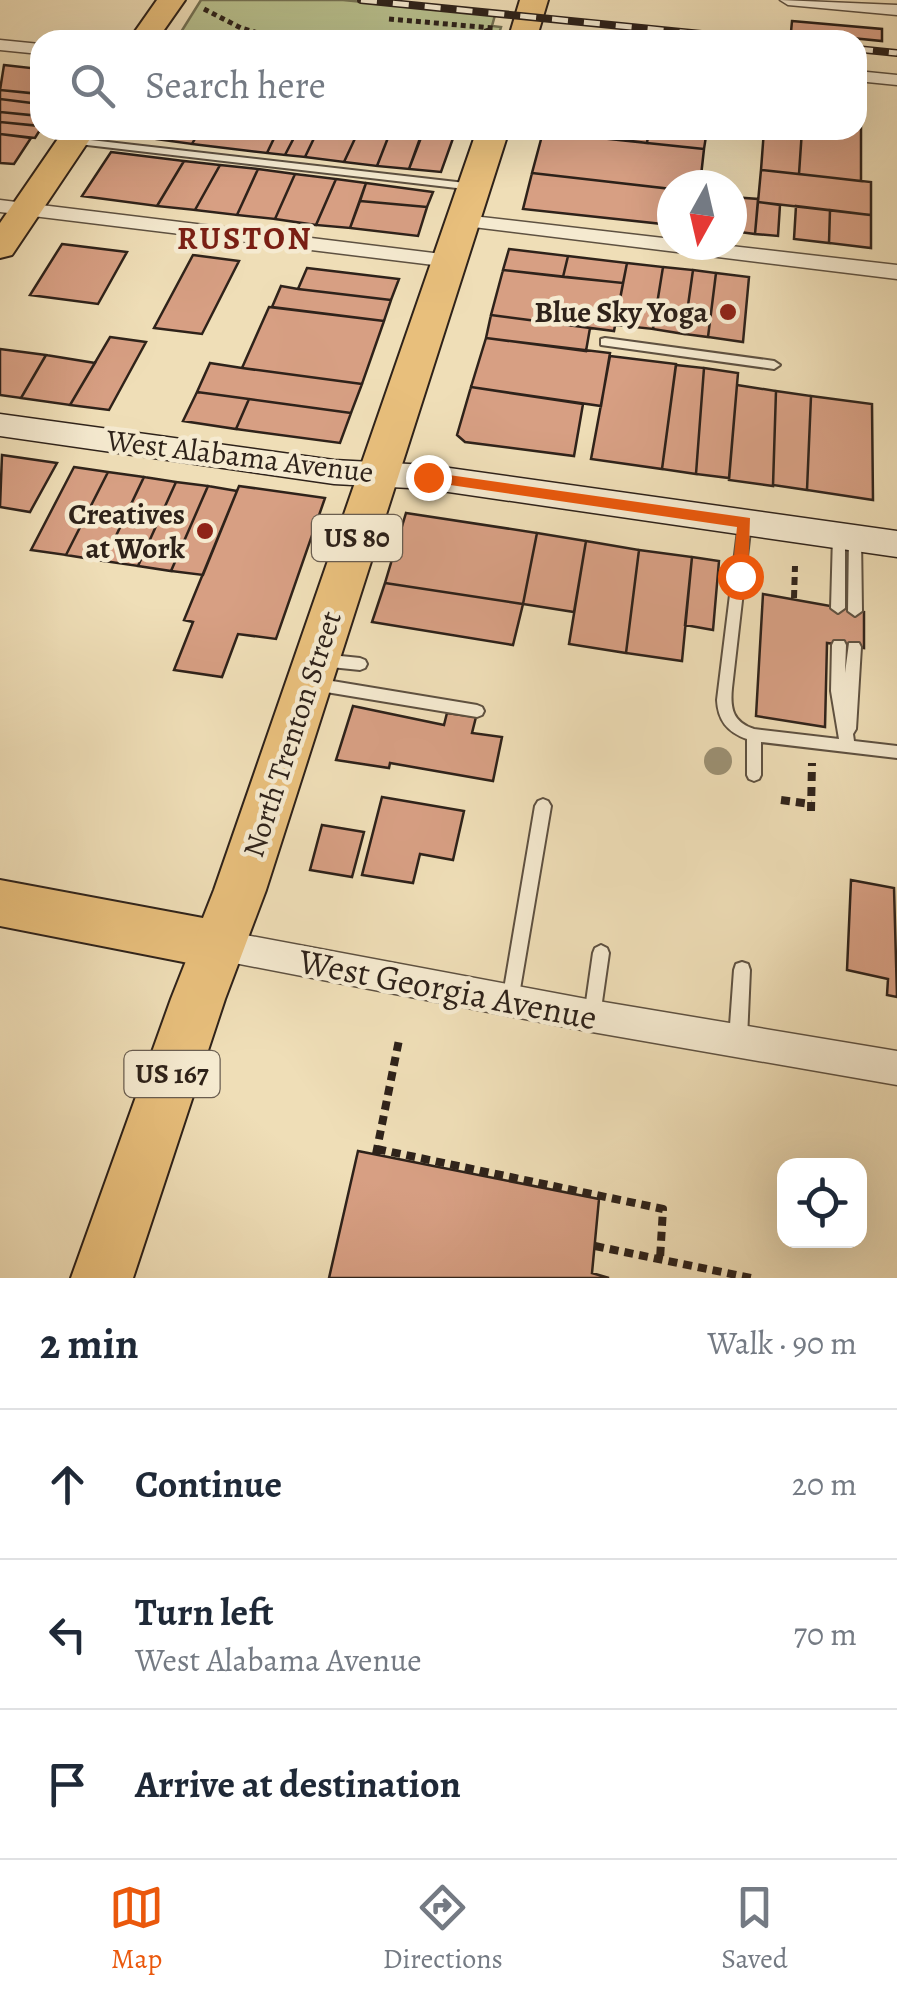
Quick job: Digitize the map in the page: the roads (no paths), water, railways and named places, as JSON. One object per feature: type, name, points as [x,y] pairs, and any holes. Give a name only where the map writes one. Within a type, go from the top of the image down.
[{"type":"highway","points":[[149,30],[171,0]]},
{"type":"highway","points":[[0,248],[13,208],[73,140]]},
{"type":"highway","name":"North Trenton Street","points":[[102,1278],[219,945],[489,140]]},
{"type":"main road","name":"West Alabama Avenue","points":[[0,425],[897,544]]},
{"type":"main road","name":"West Georgia Avenue","points":[[0,903],[219,945]]},
{"type":"street","points":[[788,0],[897,10]]},
{"type":"street","points":[[0,44],[30,48]]},
{"type":"street","points":[[867,77],[897,80]]},
{"type":"street","points":[[470,204],[897,272]]},
{"type":"street","points":[[13,208],[450,261]]},
{"type":"street","name":"West Georgia Avenue","points":[[219,945],[510,1002],[897,1068]]},
{"type":"lane","points":[[105,140],[470,204]]},
{"type":"lane","points":[[605,342],[774,365]]},
{"type":"lane","points":[[745,522],[740,576],[732,600],[724,705],[735,728],[821,746],[846,744],[897,752]]},
{"type":"lane","points":[[838,608],[847,536]]},
{"type":"lane","points":[[847,536],[855,611]]},
{"type":"lane","points":[[846,646],[854,694],[846,744]]},
{"type":"lane","points":[[312,671],[360,664]]},
{"type":"lane","points":[[312,671],[477,711]]},
{"type":"lane","points":[[754,735],[754,776]]},
{"type":"lane","points":[[510,1002],[543,806]]},
{"type":"lane","points":[[592,1016],[601,953]]},
{"type":"lane","points":[[738,1039],[742,970]]},
{"type":"railway","points":[[361,0],[662,30]]},
{"type":"railway","points":[[867,50],[897,53]]},
{"type":"place","name":"Blue Sky Yoga","points":[[728,312]]},
{"type":"place","name":"Creatives at Work","points":[[205,531]]},
{"type":"district","name":"RUSTON","points":[[245,238]]}]
